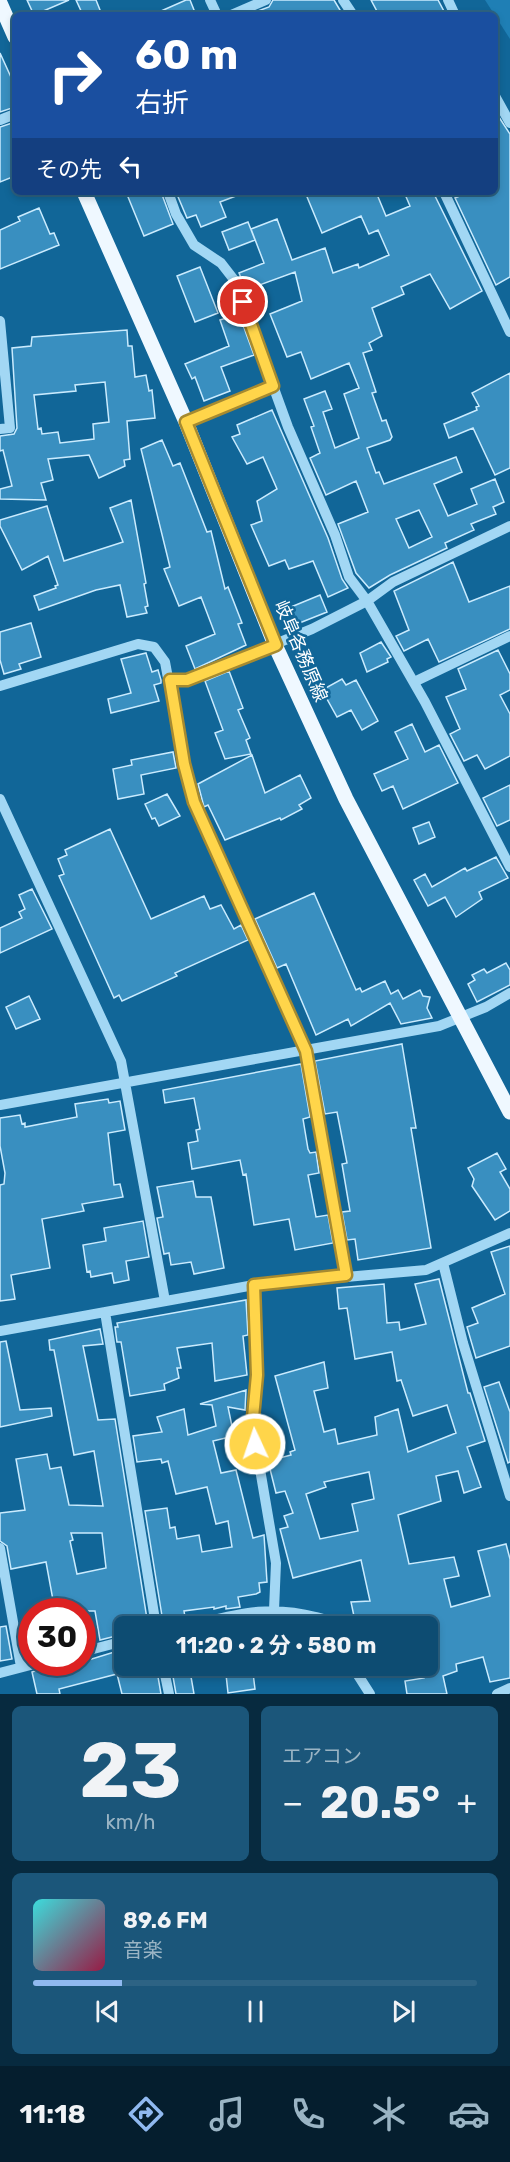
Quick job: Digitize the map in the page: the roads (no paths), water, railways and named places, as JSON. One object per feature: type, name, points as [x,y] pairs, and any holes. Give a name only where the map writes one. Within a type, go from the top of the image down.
[{"type":"main road","points":[[0,3],[12,30]]},
{"type":"main road","name":"岐阜各務原線","points":[[85,195],[186,422],[276,645],[346,800],[510,1112]]},
{"type":"street","points":[[238,12],[266,0]]},
{"type":"street","points":[[498,101],[510,123]]},
{"type":"street","points":[[169,195],[176,214],[194,245],[221,263],[235,281],[273,386],[335,535],[349,577],[367,601],[414,682],[510,867]]},
{"type":"street","points":[[445,195],[510,333]]},
{"type":"street","points":[[0,321],[10,428],[0,429]]},
{"type":"street","points":[[186,422],[273,386]]},
{"type":"street","points":[[170,680],[187,680],[276,645],[367,601],[393,582],[510,526]]},
{"type":"street","points":[[414,682],[510,636]]},
{"type":"street","points":[[0,686],[138,645],[154,646],[165,662],[184,764],[194,802],[306,1051],[346,1275]]},
{"type":"street","points":[[0,798],[121,1061],[165,1301]]},
{"type":"street","points":[[0,1105],[440,1026],[462,1018],[510,993]]},
{"type":"street","points":[[0,1331],[254,1285],[346,1275],[426,1270],[510,1233]]},
{"type":"street","points":[[442,1263],[463,1344],[510,1496]]},
{"type":"street","points":[[254,1285],[257,1375],[252,1428],[276,1563],[274,1610]]},
{"type":"street","points":[[105,1312],[154,1616]]},
{"type":"street","points":[[0,1548],[18,1650]]},
{"type":"street","points":[[229,1616],[254,1610],[274,1610],[310,1616]]},
{"type":"street","points":[[96,1648],[114,1644]]},
{"type":"street","points":[[0,1673],[18,1668]]},
{"type":"street","points":[[165,1676],[169,1694]]},
{"type":"street","points":[[359,1676],[370,1694]]},
{"type":"street","points":[[497,1694],[510,1688]]}]
